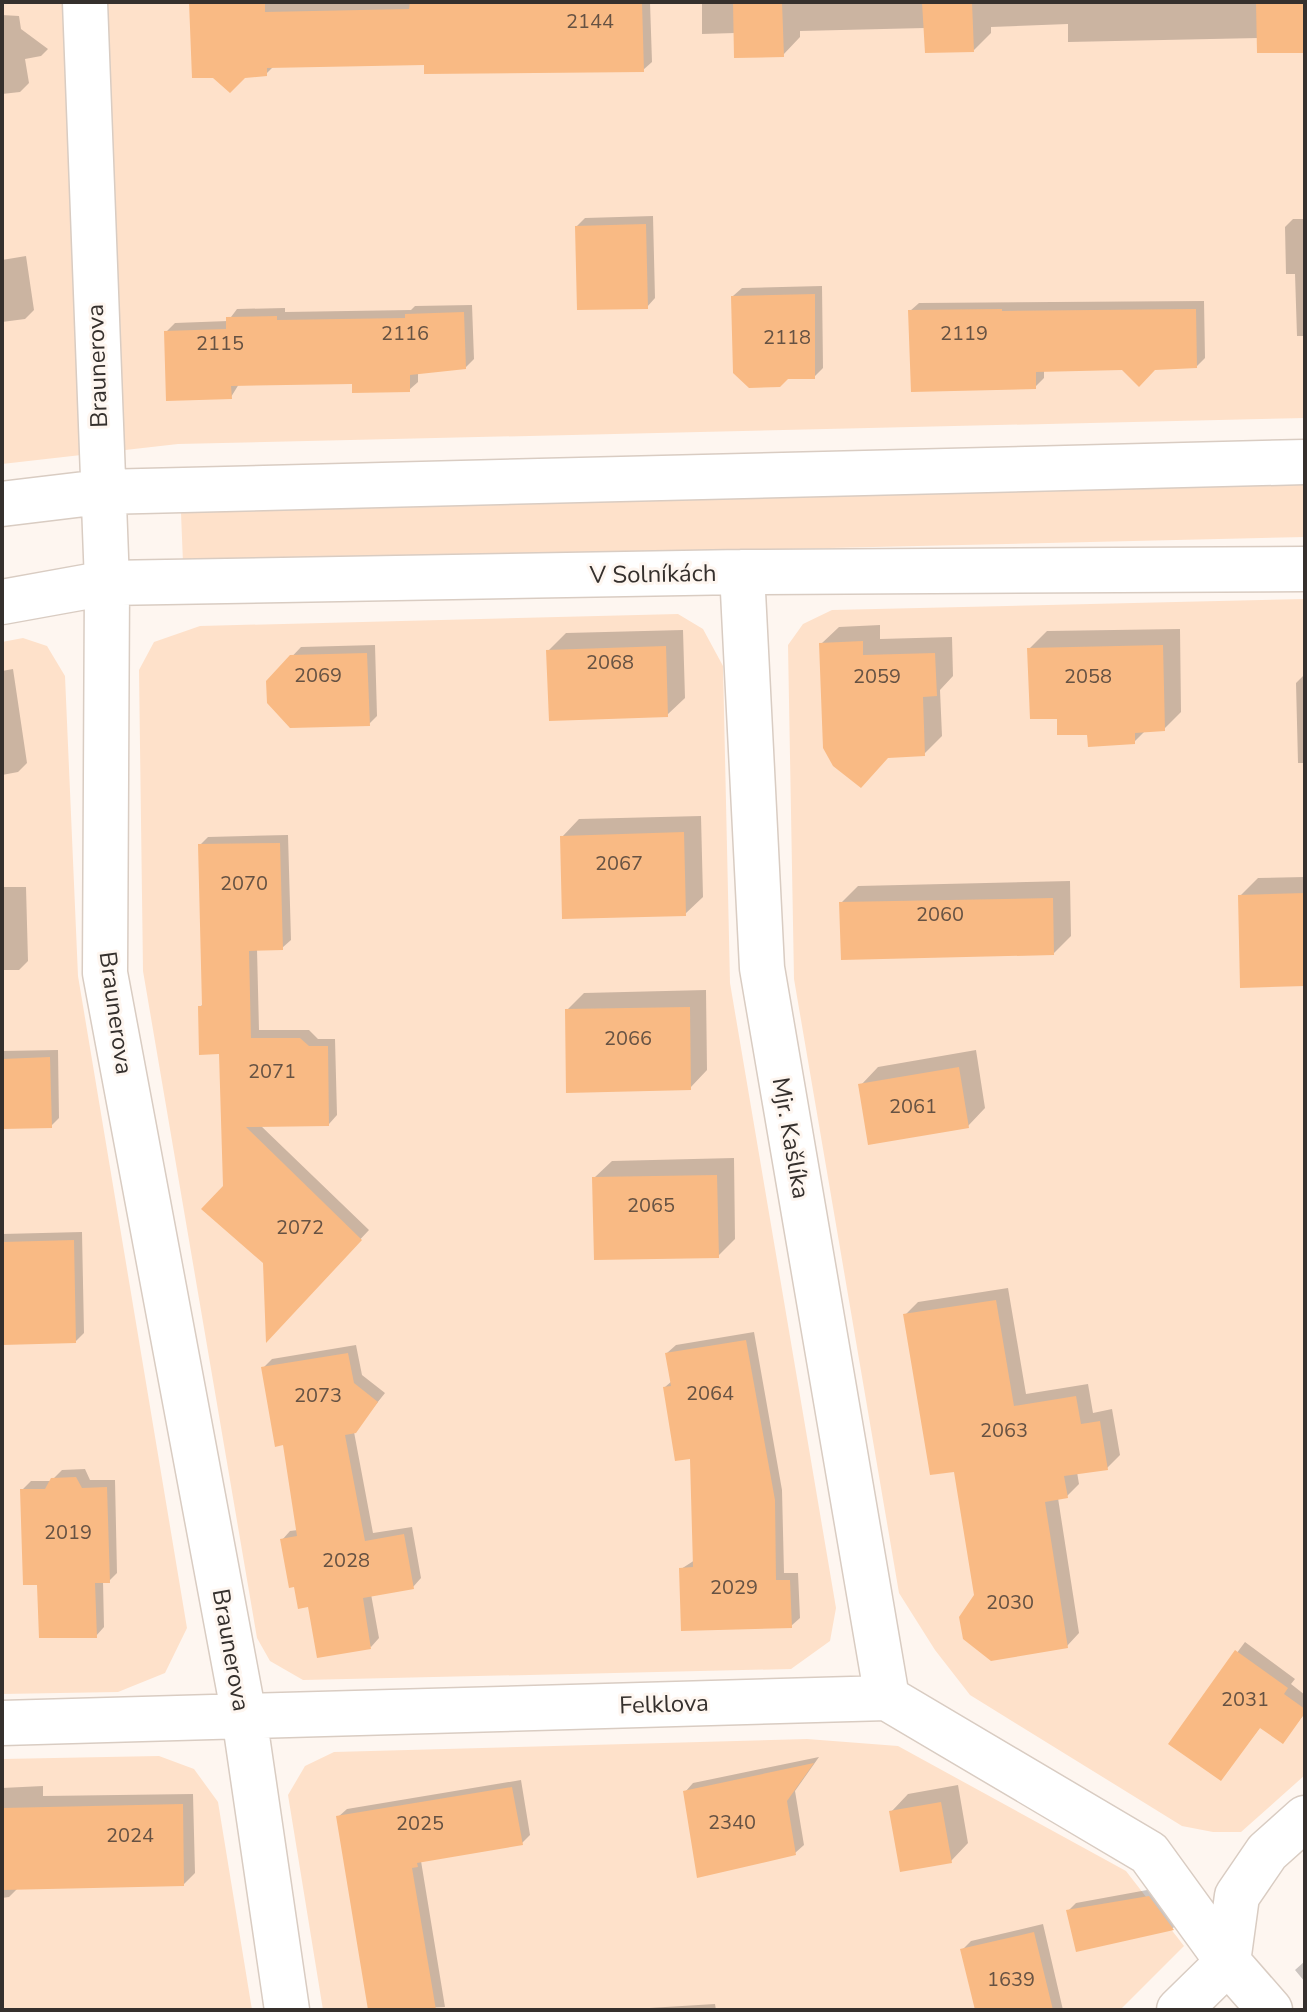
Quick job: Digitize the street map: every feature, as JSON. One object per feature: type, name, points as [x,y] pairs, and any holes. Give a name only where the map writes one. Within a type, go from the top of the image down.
[{"type":"street","name":"Braunerova","points":[[85,2],[101,492],[107,583],[105,973],[244,1716],[287,2010]]},
{"type":"street","points":[[2,504],[101,492],[1305,462]]},
{"type":"street","name":"V Solníkách","points":[[2,602],[107,583],[742,572],[1305,569]]},
{"type":"street","name":"Mjr. Kašlíka","points":[[742,572],[762,968],[887,1698]]},
{"type":"street","points":[[887,1698],[1149,1853],[1228,1962],[1270,2010]]},
{"type":"street","name":"Felklova","points":[[2,1723],[887,1698]]},
{"type":"street","points":[[1179,2010],[1228,1962],[1237,1896],[1267,1852],[1305,1818]]},
{"type":"shaded area","points":[[2,2],[1305,2],[1305,418],[178,444],[2,464]]},
{"type":"shaded area","points":[[1305,483],[1305,537],[183,563],[181,513]]},
{"type":"shaded area","points":[[1305,599],[1305,1775],[1241,1832],[1213,1832],[1182,1826],[970,1695],[935,1650],[899,1593],[794,979],[788,645],[803,624],[832,610]]},
{"type":"shaded area","points":[[678,614],[703,629],[723,666],[730,983],[836,1608],[830,1641],[791,1669],[303,1680],[270,1661],[257,1638],[143,971],[139,670],[154,642],[200,626]]},
{"type":"shaded area","points":[[23,638],[47,646],[65,676],[78,976],[187,1628],[165,1673],[118,1692],[2,1694],[2,642]]},
{"type":"shaded area","points":[[807,1739],[898,1746],[1126,1871],[1184,1946],[1120,2010],[323,2010],[288,1795],[305,1766],[334,1752]]},
{"type":"shaded area","points":[[159,1756],[194,1769],[218,1802],[252,2010],[2,2010],[2,1759]]},
{"type":"building","points":[[189,2],[265,2],[265,12],[409,9],[410,2],[642,2],[644,72],[424,74],[424,65],[267,68],[267,76],[245,78],[230,93],[213,78],[192,78]]},
{"type":"building","points":[[733,2],[782,2],[784,57],[734,58]]},
{"type":"building","points":[[922,2],[972,2],[974,52],[925,53]]},
{"type":"building","points":[[1256,2],[1305,2],[1305,53],[1257,53]]},
{"type":"building","points":[[646,224],[648,309],[577,310],[575,226]]},
{"type":"building","points":[[815,294],[815,379],[788,379],[780,387],[749,388],[733,373],[731,296]]},
{"type":"building","points":[[1196,309],[1197,368],[1155,370],[1139,387],[1122,370],[1036,372],[1036,389],[911,392],[908,310]]},
{"type":"building","points":[[464,312],[466,369],[410,375],[410,392],[352,393],[352,384],[231,386],[232,399],[166,401],[164,331],[226,329],[226,317],[277,316],[277,320],[405,318],[405,314]]},
{"type":"building","points":[[863,641],[863,655],[935,653],[937,696],[923,697],[925,756],[888,758],[861,788],[833,766],[823,748],[819,643]]},
{"type":"building","points":[[1163,645],[1165,731],[1135,733],[1135,744],[1088,747],[1087,735],[1057,735],[1057,719],[1030,719],[1027,648]]},
{"type":"building","points":[[666,646],[668,717],[549,721],[546,650]]},
{"type":"building","points":[[367,653],[370,726],[290,728],[267,703],[266,681],[290,655]]},
{"type":"building","points":[[684,832],[686,916],[562,919],[560,836]]},
{"type":"building","points":[[280,843],[283,950],[249,951],[251,1038],[300,1038],[309,1046],[328,1046],[329,1126],[246,1127],[362,1240],[266,1343],[263,1263],[201,1209],[223,1186],[219,1054],[199,1055],[198,1006],[202,1006],[198,844]]},
{"type":"building","points":[[1305,893],[1305,986],[1240,988],[1238,895]]},
{"type":"building","points":[[1053,898],[1054,955],[841,960],[839,902]]},
{"type":"building","points":[[690,1007],[691,1090],[566,1093],[565,1009]]},
{"type":"building","points":[[50,1057],[52,1128],[2,1129],[2,1059]]},
{"type":"building","points":[[959,1067],[969,1128],[868,1145],[858,1084]]},
{"type":"building","points":[[717,1175],[719,1258],[594,1260],[592,1177]]},
{"type":"building","points":[[74,1240],[76,1343],[2,1345],[2,1242]]},
{"type":"building","points":[[996,1300],[1014,1406],[1076,1396],[1081,1424],[1100,1421],[1108,1470],[1064,1476],[1068,1498],[1045,1502],[1068,1648],[991,1661],[963,1639],[959,1617],[974,1595],[954,1472],[930,1475],[903,1314]]},
{"type":"building","points":[[746,1340],[775,1500],[776,1580],[790,1580],[792,1628],[681,1631],[679,1568],[693,1567],[690,1459],[675,1461],[663,1387],[671,1386],[665,1353]]},
{"type":"building","points":[[348,1353],[354,1383],[378,1402],[356,1433],[345,1435],[365,1541],[404,1534],[414,1589],[363,1598],[371,1649],[317,1658],[308,1607],[298,1609],[294,1587],[289,1588],[280,1539],[297,1536],[283,1445],[275,1447],[261,1367]]},
{"type":"building","points":[[76,1477],[82,1488],[107,1487],[110,1583],[95,1583],[97,1638],[39,1638],[37,1585],[23,1585],[20,1489],[45,1489],[51,1478]]},
{"type":"building","points":[[1235,1650],[1288,1688],[1284,1694],[1305,1709],[1305,1713],[1283,1744],[1260,1728],[1221,1781],[1168,1744]]},
{"type":"building","points":[[814,1763],[787,1801],[796,1855],[697,1878],[683,1791]]},
{"type":"building","points":[[512,1787],[523,1845],[417,1863],[418,1867],[412,1868],[436,2010],[368,2010],[336,1816]]},
{"type":"building","points":[[941,1802],[952,1863],[900,1872],[889,1811]]},
{"type":"building","points":[[183,1804],[184,1886],[2,1890],[2,1808]]},
{"type":"building","points":[[1149,1896],[1174,1930],[1076,1952],[1066,1910]]},
{"type":"building","points":[[1034,1932],[1053,2010],[975,2010],[960,1949]]}]
